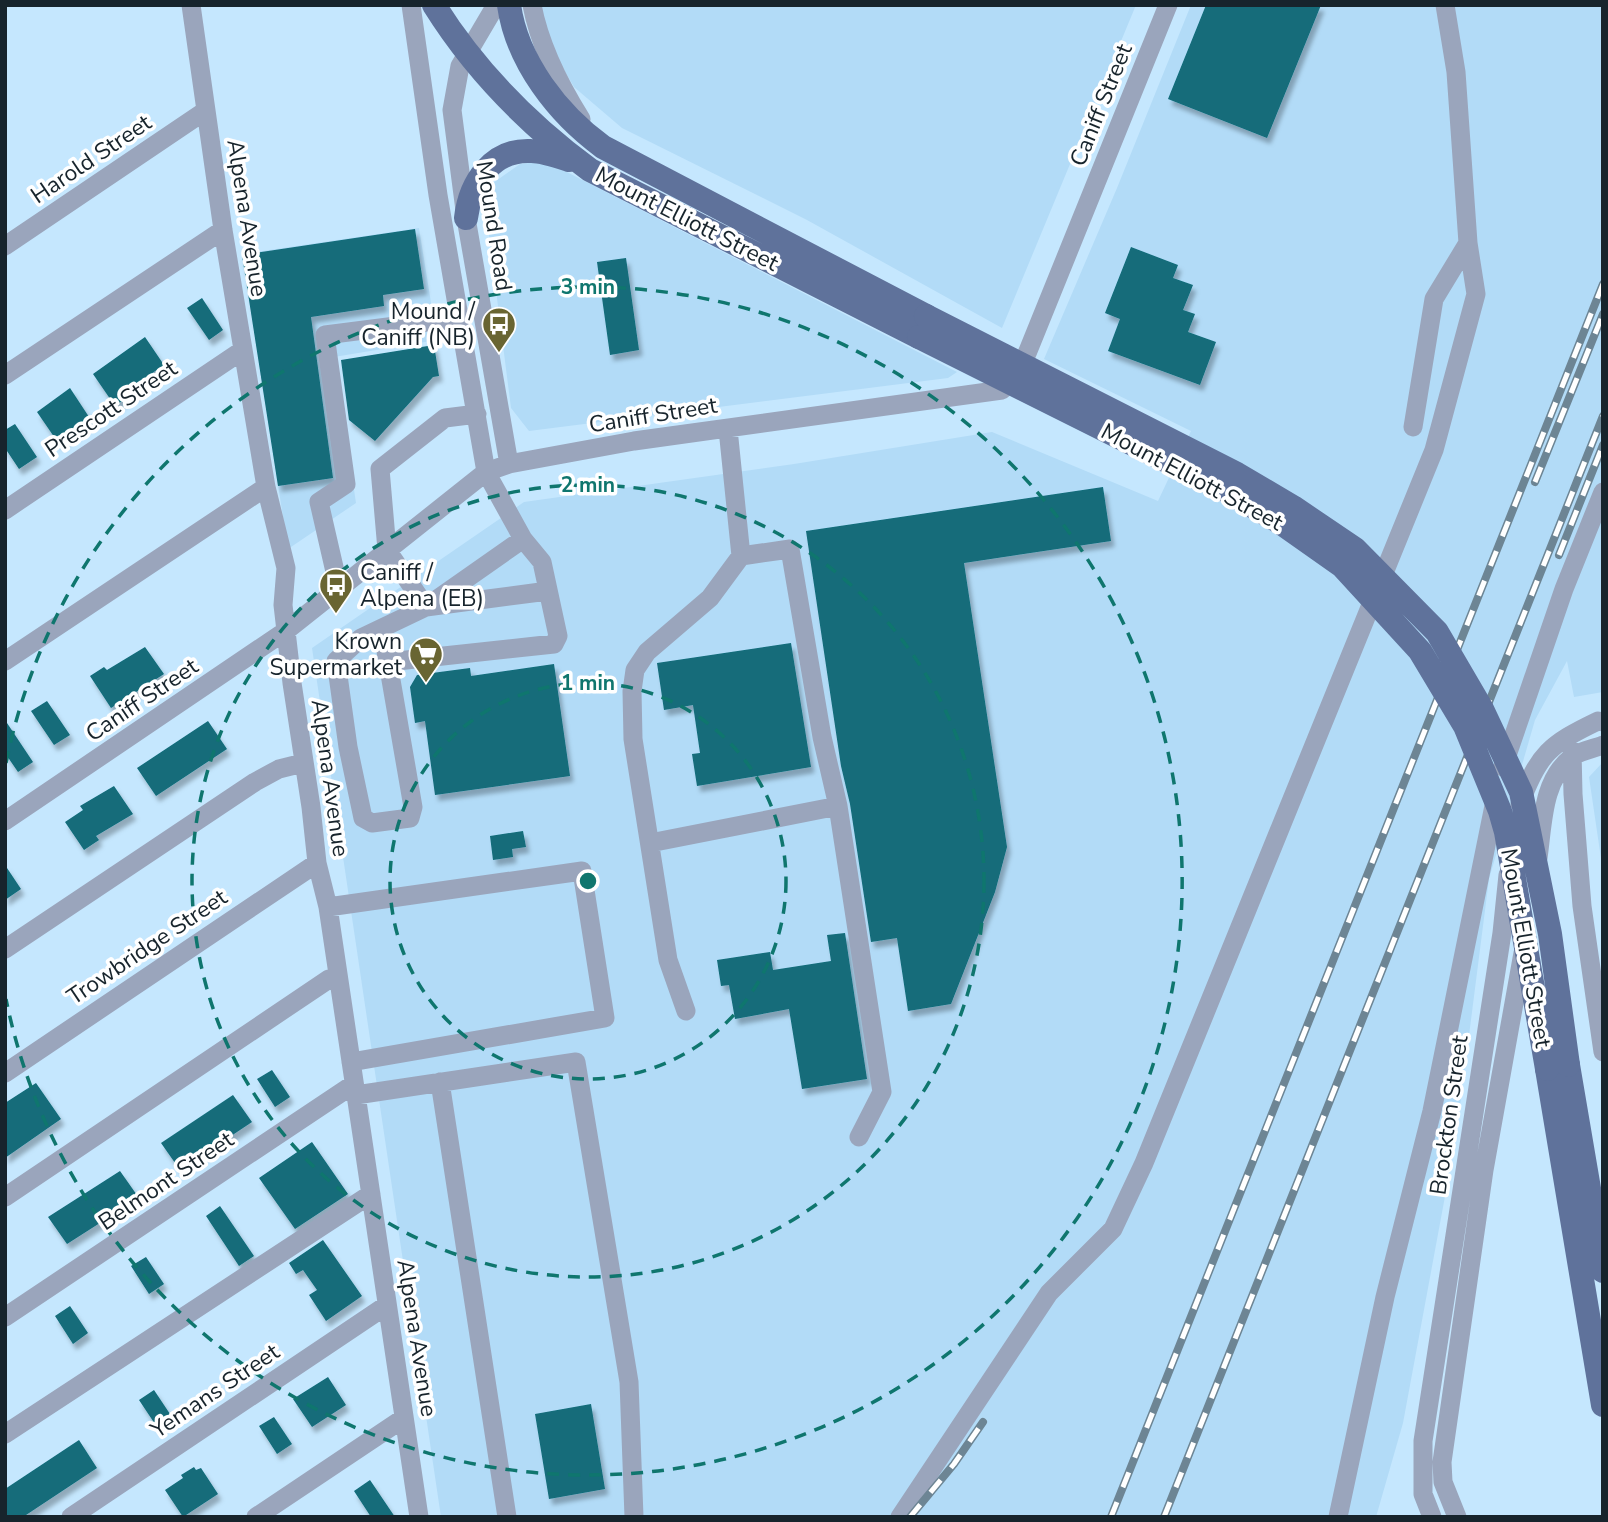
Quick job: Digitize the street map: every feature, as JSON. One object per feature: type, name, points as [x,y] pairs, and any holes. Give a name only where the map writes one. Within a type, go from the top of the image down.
[{"type":"main road","name":"Mount Elliott Street","points":[[434,5],[449,30],[526,118],[590,170],[922,326]]},
{"type":"main road","name":"Mount Elliott Street","points":[[509,5],[512,29],[542,87],[588,136],[603,147],[1281,523],[1342,566],[1420,652],[1465,726],[1500,811],[1603,1271]]},
{"type":"main road","points":[[466,218],[468,201],[476,181],[489,166],[507,156],[534,150],[567,159],[590,170]]},
{"type":"main road","name":"Mount Elliott Street","points":[[1557,1067],[1573,1235],[1603,1405]]},
{"type":"street","name":"Alpena Avenue","points":[[191,5],[243,350],[266,486],[286,568],[283,605],[317,863],[328,907],[419,1517]]},
{"type":"street","points":[[388,663],[554,644],[558,636],[542,562],[523,538],[486,472],[438,195],[411,5]]},
{"type":"street","name":"Mound Road","points":[[496,5],[488,23],[468,50],[456,80],[452,110],[466,218],[509,464]]},
{"type":"street","points":[[532,5],[543,45],[555,74],[583,122],[603,147]]},
{"type":"street","name":"Caniff Street","points":[[5,821],[287,630],[486,472],[509,464],[635,441],[1002,390],[1021,367],[1027,354],[1168,5]]},
{"type":"street","points":[[900,1517],[1049,1293],[1113,1229],[1144,1163],[1434,450],[1476,294],[1468,243],[1456,72],[1445,5]]},
{"type":"street","name":"Harold Street","points":[[5,246],[205,111]]},
{"type":"street","points":[[5,375],[223,230]]},
{"type":"street","points":[[1413,427],[1434,299],[1468,243]]},
{"type":"street","points":[[339,589],[319,502],[346,484],[325,335],[460,320]]},
{"type":"street","name":"Prescott Street","points":[[5,510],[243,350]]},
{"type":"street","points":[[426,607],[387,551],[380,469],[445,418],[477,414]]},
{"type":"street","points":[[686,1011],[668,960],[633,739],[632,691],[635,670],[647,652],[710,598],[741,556],[728,429]]},
{"type":"street","points":[[5,662],[266,486]]},
{"type":"street","points":[[1338,1517],[1385,1297],[1432,1111],[1500,778],[1564,589],[1603,492]]},
{"type":"street","points":[[383,628],[412,807],[410,818],[372,823],[363,818],[348,747],[336,661],[361,638],[426,607],[523,538]]},
{"type":"street","points":[[741,556],[790,549],[822,737],[838,806],[882,1092],[859,1137]]},
{"type":"street","points":[[426,607],[548,591]]},
{"type":"street","name":"Brockton Street","points":[[1433,1517],[1423,1494],[1423,1441],[1503,933],[1516,817],[1531,774],[1546,754],[1567,736],[1598,721],[1603,722]]},
{"type":"street","points":[[1567,736],[1574,755],[1573,794],[1582,906],[1603,1052]]},
{"type":"street","points":[[1574,755],[1603,745]]},
{"type":"street","name":"Brockton Street","points":[[1457,1517],[1443,1482],[1442,1462],[1484,1170],[1524,953],[1546,800],[1552,781],[1574,755]]},
{"type":"street","points":[[5,949],[255,782],[279,769],[303,763]]},
{"type":"street","points":[[650,843],[838,806]]},
{"type":"street","name":"Trowbridge Street","points":[[5,1073],[317,863]]},
{"type":"street","points":[[328,907],[582,871],[600,978],[605,1018],[351,1062]]},
{"type":"street","points":[[5,1196],[329,979],[338,977]]},
{"type":"street","points":[[355,1090],[440,1082],[576,1062],[629,1382],[634,1517]]},
{"type":"street","points":[[440,1082],[507,1517]]},
{"type":"street","name":"Belmont Street","points":[[5,1317],[355,1090]]},
{"type":"street","points":[[5,1434],[371,1194]]},
{"type":"street","name":"Yemans Street","points":[[71,1517],[387,1305]]},
{"type":"street","points":[[256,1517],[404,1418]]},
{"type":"shaded area","points":[[540,5],[1136,5],[1002,328],[807,220],[622,128],[574,87],[548,42]]},
{"type":"shaded area","points":[[1191,5],[1603,5],[1603,692],[1574,697],[1567,661],[1535,720],[1489,879],[1456,1137],[1403,1423],[1376,1517],[441,1517],[312,648],[524,502],[794,464],[992,432],[1158,501],[1191,431],[1044,359]]},
{"type":"shaded area","points":[[538,162],[561,169],[957,372],[948,378],[529,431],[511,408],[486,212],[493,183],[520,164]]},
{"type":"shaded area","points":[[419,228],[437,340],[334,357],[356,503],[288,549],[242,254]]},
{"type":"shaded area","points":[[1603,762],[1603,872],[1589,777]]},
{"type":"building","points":[[1206,5],[1321,5],[1267,138],[1168,99]]},
{"type":"building","points":[[415,229],[424,289],[383,295],[384,306],[311,317],[333,478],[278,486],[242,255]]},
{"type":"building","points":[[1131,247],[1178,265],[1173,278],[1193,285],[1183,310],[1195,314],[1188,332],[1216,342],[1200,385],[1108,351],[1120,319],[1105,313]]},
{"type":"building","points":[[626,258],[639,350],[610,355],[597,262]]},
{"type":"building","points":[[202,298],[223,330],[209,340],[187,308]]},
{"type":"building","points":[[145,337],[164,365],[145,378],[148,382],[115,406],[93,374]]},
{"type":"building","points":[[434,345],[439,376],[433,377],[375,441],[349,420],[341,360]]},
{"type":"building","points":[[70,388],[91,420],[59,444],[37,412]]},
{"type":"building","points":[[15,424],[37,457],[19,469],[5,448],[5,430]]},
{"type":"building","points":[[1103,487],[1111,541],[964,563],[1007,847],[995,892],[951,1004],[908,1011],[897,938],[871,942],[850,804],[841,766],[806,531]]},
{"type":"building","points":[[791,643],[811,767],[697,786],[692,754],[700,753],[693,705],[664,710],[657,663]]},
{"type":"building","points":[[145,647],[164,674],[111,708],[90,676],[104,667],[107,670]]},
{"type":"building","points":[[554,664],[570,776],[435,795],[425,721],[415,723],[410,687],[417,675],[470,668],[471,676]]},
{"type":"building","points":[[47,701],[70,735],[54,745],[31,711]]},
{"type":"building","points":[[5,720],[33,762],[18,772],[5,753]]},
{"type":"building","points":[[208,721],[227,749],[156,796],[137,768]]},
{"type":"building","points":[[114,786],[133,814],[96,836],[99,840],[84,850],[65,822],[83,810],[80,806]]},
{"type":"building","points":[[523,831],[526,847],[512,849],[513,857],[493,860],[490,836]]},
{"type":"building","points":[[5,865],[21,889],[5,900]]},
{"type":"building","points":[[845,933],[867,1079],[802,1089],[789,1009],[735,1019],[729,985],[721,986],[717,960],[770,952],[773,970],[831,961],[827,935]]},
{"type":"building","points":[[272,1070],[290,1097],[275,1107],[257,1079]]},
{"type":"building","points":[[36,1083],[61,1119],[5,1158],[5,1103]]},
{"type":"building","points":[[233,1095],[252,1122],[180,1170],[161,1143]]},
{"type":"building","points":[[312,1142],[348,1194],[295,1229],[259,1178]]},
{"type":"building","points":[[120,1171],[139,1198],[67,1244],[48,1217]]},
{"type":"building","points":[[220,1206],[254,1256],[239,1266],[206,1216]]},
{"type":"building","points":[[323,1240],[362,1296],[326,1321],[309,1295],[317,1290],[303,1270],[296,1274],[289,1263]]},
{"type":"building","points":[[146,1257],[164,1284],[149,1294],[131,1266]]},
{"type":"building","points":[[70,1306],[88,1333],[73,1344],[55,1316]]},
{"type":"building","points":[[328,1377],[346,1405],[312,1427],[293,1399]]},
{"type":"building","points":[[154,1390],[172,1417],[157,1427],[139,1400]]},
{"type":"building","points":[[591,1404],[605,1489],[549,1499],[535,1414]]},
{"type":"building","points":[[274,1417],[292,1444],[277,1454],[259,1426]]},
{"type":"building","points":[[79,1440],[97,1468],[23,1517],[5,1517],[5,1489]]},
{"type":"building","points":[[194,1467],[196,1470],[201,1468],[218,1494],[183,1517],[165,1490]]},
{"type":"building","points":[[370,1480],[395,1517],[371,1517],[354,1491]]},
{"type":"railway","points":[[1111,1517],[1603,284]]},
{"type":"railway","points":[[1535,482],[1603,314]]},
{"type":"railway","points":[[1164,1517],[1603,416]]},
{"type":"railway","points":[[1559,555],[1603,445]]},
{"type":"railway","points":[[910,1517],[954,1464],[983,1422]]},
{"type":"place","name":"Mound / Caniff (NB)","points":[[499,354]]},
{"type":"place","name":"Caniff / Alpena (EB)","points":[[336,615]]},
{"type":"place","name":"Krown Supermarket","points":[[426,684]]}]
